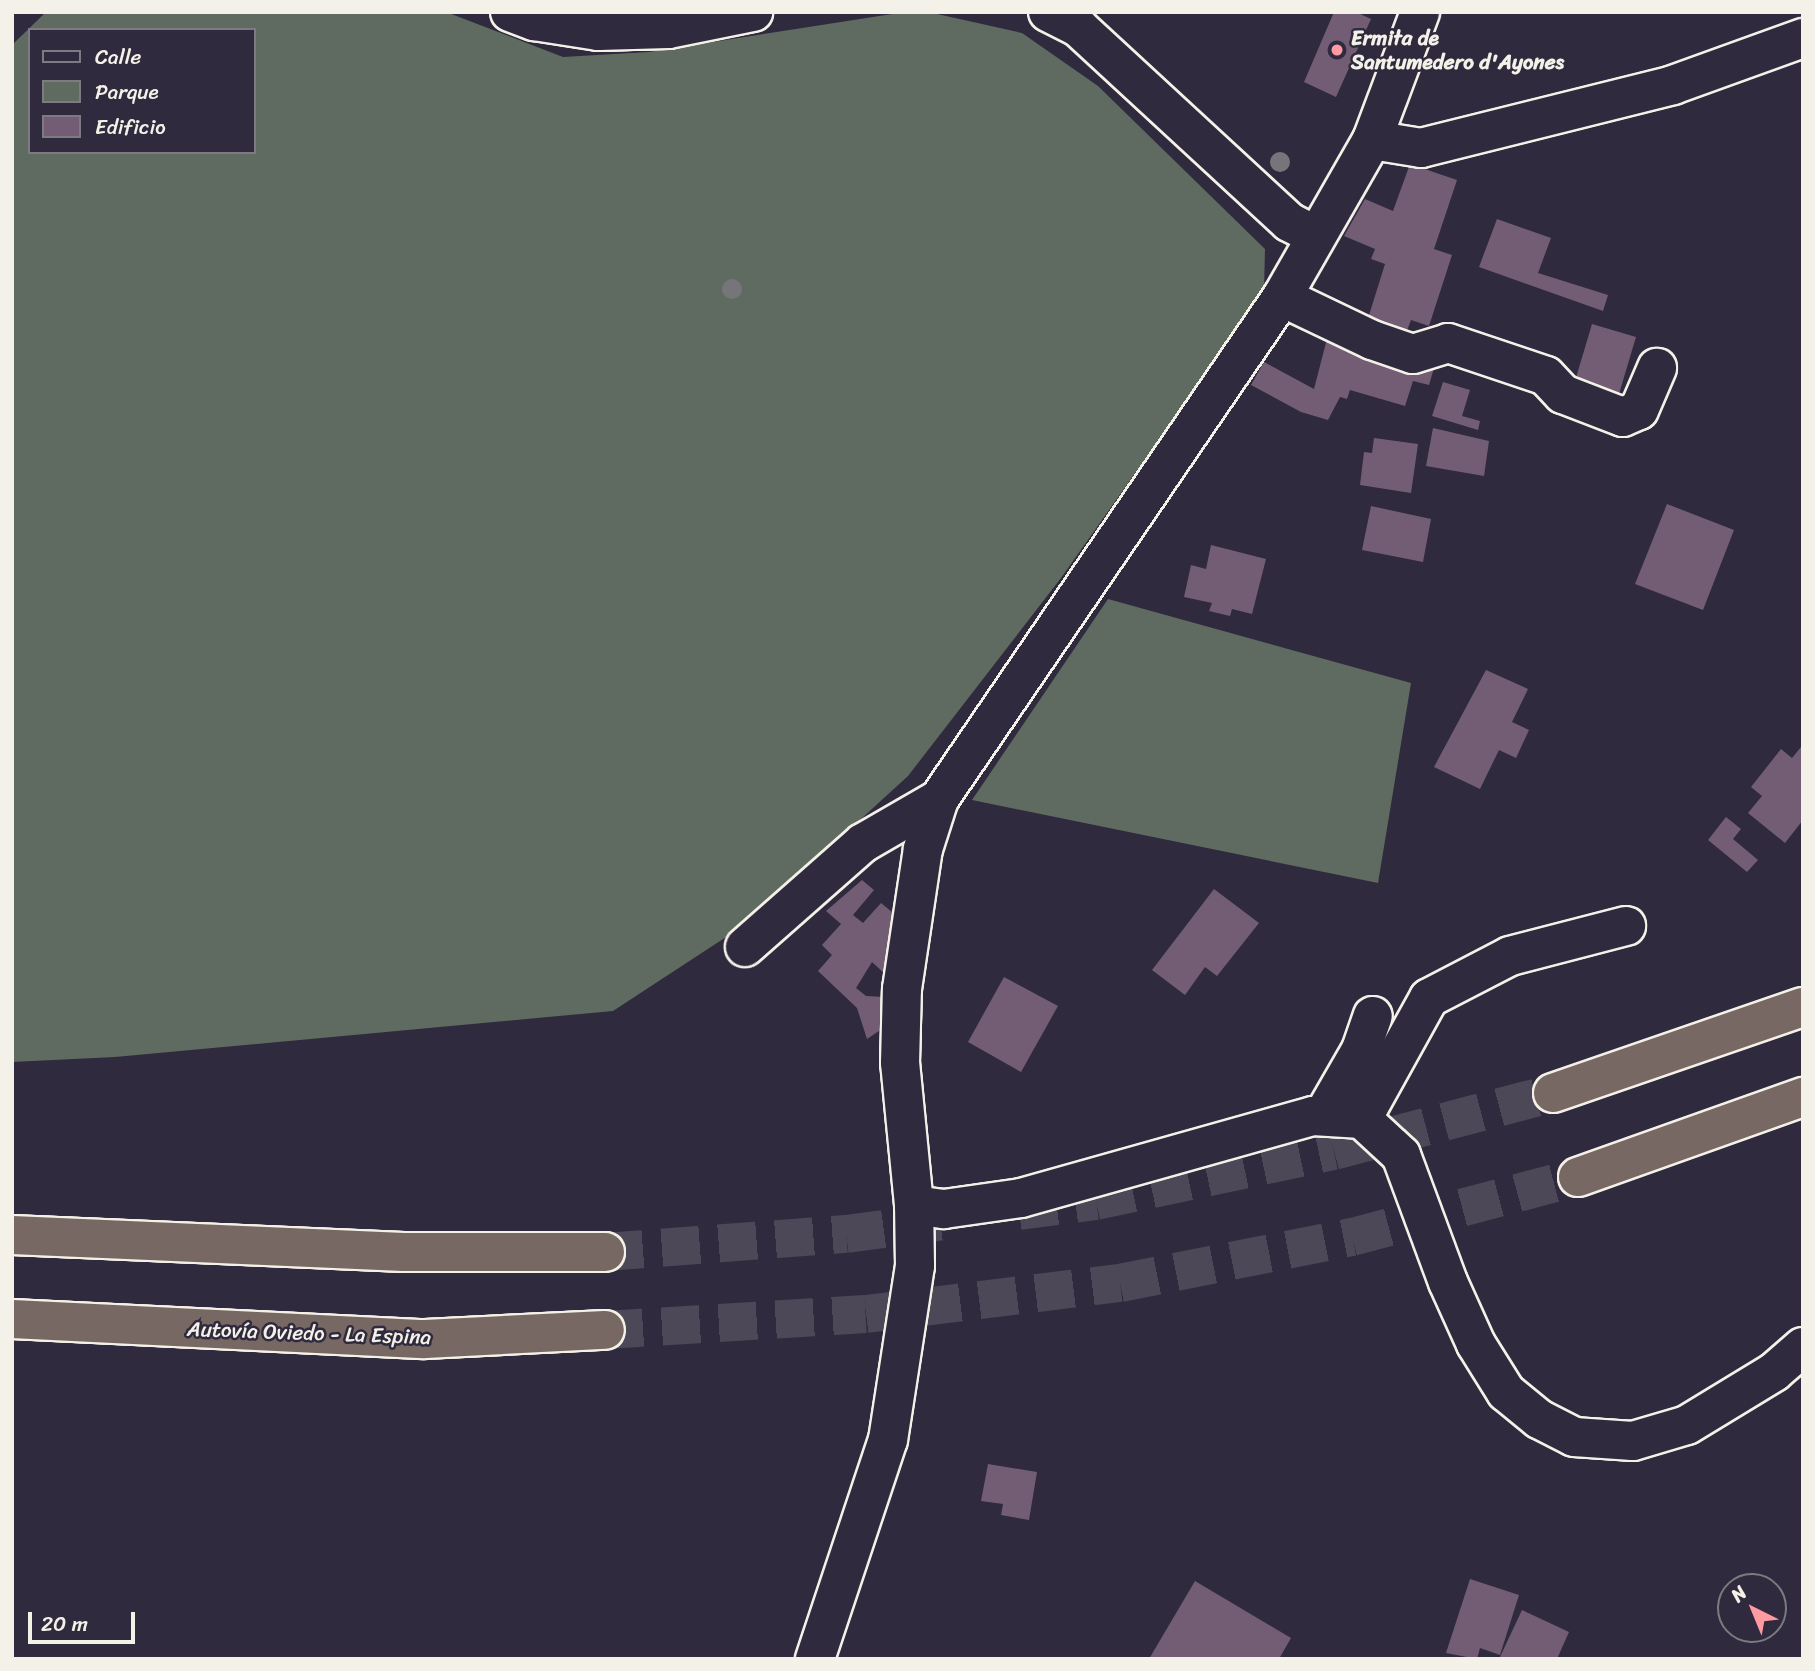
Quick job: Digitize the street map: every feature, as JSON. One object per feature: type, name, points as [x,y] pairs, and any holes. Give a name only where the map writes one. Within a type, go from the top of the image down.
[{"type":"highway","points":[[1553,1093],[1803,1007]]},
{"type":"highway","points":[[1578,1177],[1803,1097]]},
{"type":"highway","points":[[12,1224],[201,1244]]},
{"type":"highway","points":[[12,1235],[404,1252],[605,1252]]},
{"type":"highway","name":"Autovía Oviedo - La Espina","points":[[12,1319],[425,1339],[605,1331]]},
{"type":"highway","points":[[12,1344],[425,1339]]},
{"type":"street","points":[[510,12],[534,21],[598,32],[668,29],[753,12]]},
{"type":"street","points":[[1048,12],[1079,28],[1289,222],[1315,235]]},
{"type":"street","points":[[815,1659],[888,1440],[915,1266],[914,1205],[900,1063],[902,989],[923,849],[939,799],[1282,297],[1315,235],[1373,140],[1420,12]]},
{"type":"street","points":[[1373,140],[1421,148],[1673,85],[1803,38]]},
{"type":"street","points":[[1282,297],[1372,340],[1413,354],[1448,343],[1546,376],[1563,394],[1623,417],[1639,410],[1657,368]]},
{"type":"street","points":[[745,947],[863,844],[939,799]]},
{"type":"street","points":[[1362,1119],[1429,999],[1510,956],[1626,926]]},
{"type":"street","points":[[1323,1116],[1361,1050],[1373,1016]]},
{"type":"street","points":[[914,1205],[944,1209],[1021,1198],[1119,1173],[1226,1137],[1323,1116],[1362,1119],[1401,1155],[1448,1282],[1476,1344],[1506,1392],[1539,1419],[1574,1437],[1633,1440],[1687,1425],[1774,1372],[1803,1347]]},
{"type":"green space","points":[[46,12],[446,12],[563,57],[649,52],[905,12],[928,12],[1022,33],[1098,86],[1265,249],[1264,291],[1061,578],[908,776],[746,924],[613,1011],[115,1057],[12,1062],[12,45],[28,29],[28,154],[256,154],[256,28],[30,28]]},
{"type":"green space","points":[[1108,599],[1411,683],[1378,883],[972,800]]},
{"type":"building","name":"Ermita de Santumedero d'Ayones","points":[[1334,12],[1356,12],[1371,19],[1336,97],[1304,82]]},
{"type":"building","points":[[1410,164],[1457,180],[1434,249],[1452,255],[1429,326],[1411,320],[1403,341],[1365,328],[1385,264],[1371,259],[1375,249],[1344,236],[1365,199],[1393,211]]},
{"type":"building","points":[[1497,219],[1551,238],[1538,273],[1608,295],[1603,311],[1479,267]]},
{"type":"building","points":[[1592,324],[1636,337],[1619,394],[1575,381]]},
{"type":"building","points":[[1329,331],[1362,348],[1434,368],[1429,385],[1413,381],[1405,406],[1350,390],[1347,399],[1340,397],[1328,420],[1301,412],[1251,385],[1264,362],[1314,389]]},
{"type":"building","points":[[1443,382],[1470,390],[1462,416],[1480,421],[1478,430],[1432,416]]},
{"type":"building","points":[[1433,428],[1489,441],[1484,476],[1426,466]]},
{"type":"building","points":[[1374,438],[1418,444],[1411,493],[1360,485],[1364,452],[1372,453]]},
{"type":"building","points":[[1667,504],[1734,530],[1703,610],[1635,584]]},
{"type":"building","points":[[1371,506],[1431,519],[1423,562],[1362,550]]},
{"type":"building","points":[[1211,545],[1266,559],[1252,614],[1232,609],[1230,616],[1209,611],[1212,603],[1184,597],[1191,565],[1206,569]]},
{"type":"building","points":[[1486,670],[1528,689],[1512,722],[1529,730],[1516,758],[1499,750],[1480,789],[1434,767]]},
{"type":"building","points":[[1801,747],[1803,820],[1785,843],[1748,813],[1762,796],[1751,787],[1781,749],[1792,758]]},
{"type":"building","points":[[1726,817],[1741,829],[1733,839],[1758,860],[1747,872],[1708,840]]},
{"type":"building","points":[[862,880],[874,890],[853,915],[863,923],[881,903],[892,912],[901,907],[899,931],[885,974],[872,962],[856,988],[866,996],[884,997],[882,1029],[867,1039],[857,1008],[818,971],[832,955],[822,945],[841,924],[826,911]]},
{"type":"building","points":[[1214,889],[1259,923],[1217,976],[1205,967],[1185,995],[1152,970]]},
{"type":"building","points":[[1004,977],[1058,1006],[1021,1072],[968,1042]]},
{"type":"building","points":[[988,1464],[1037,1472],[1029,1520],[1001,1515],[1003,1504],[981,1501]]},
{"type":"building","points":[[1470,1579],[1519,1595],[1500,1655],[1480,1648],[1477,1659],[1446,1653]]},
{"type":"building","points":[[1195,1581],[1291,1638],[1279,1659],[1149,1659]]},
{"type":"building","points":[[1522,1610],[1569,1632],[1557,1659],[1499,1659]]},
{"type":"tunnel","points":[[1019,1211],[1096,1201],[1334,1151],[1553,1093]]},
{"type":"tunnel","points":[[605,1330],[866,1314],[1120,1283],[1352,1237],[1578,1177]]},
{"type":"tunnel","points":[[605,1252],[846,1234],[945,1221]]},
{"type":"place","name":"Ermita de Santumedero d'Ayones","points":[[1337,50]]}]
